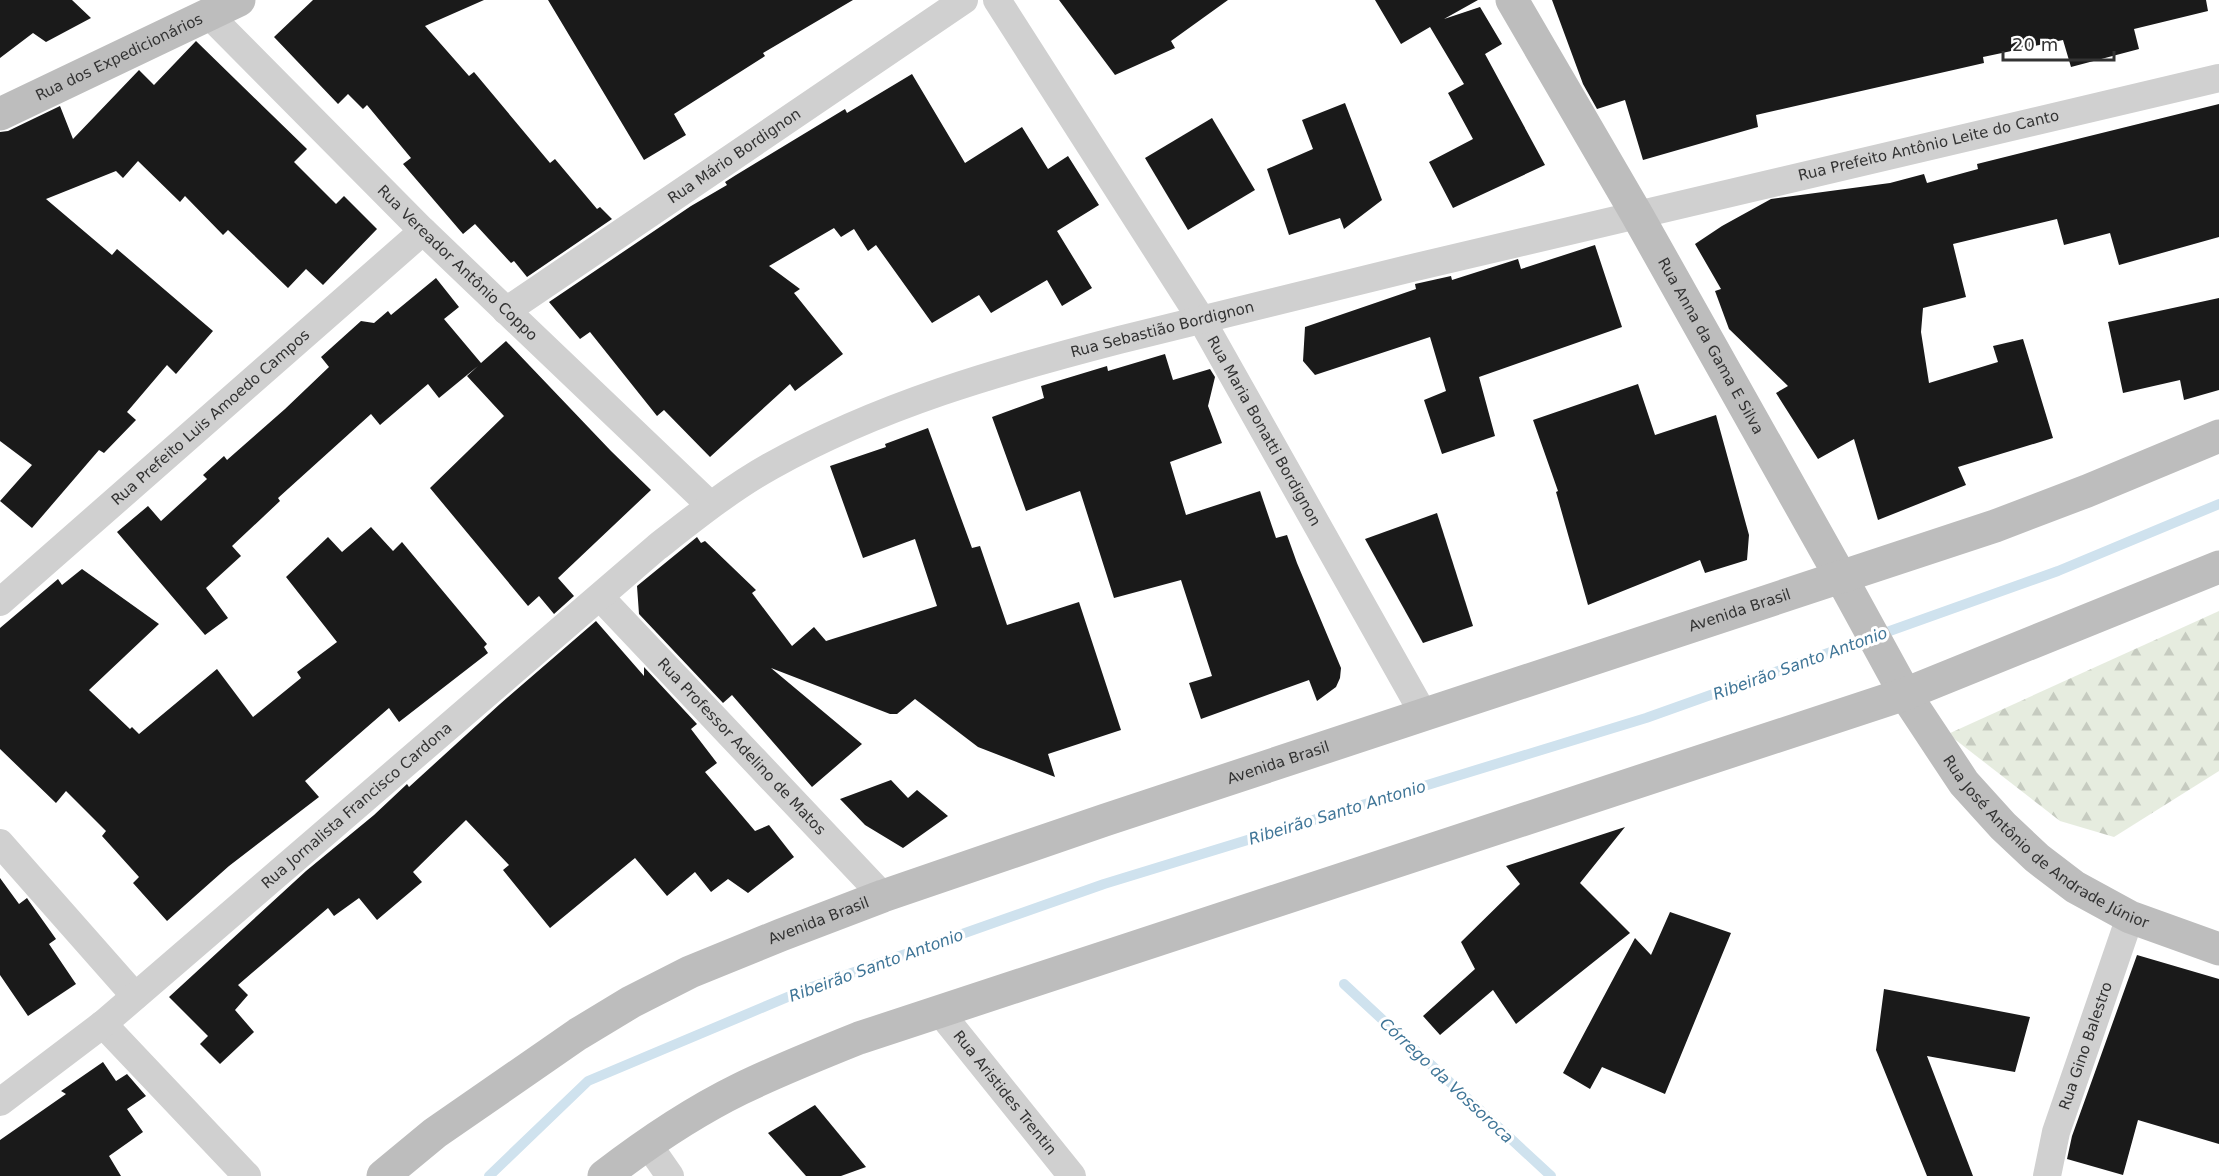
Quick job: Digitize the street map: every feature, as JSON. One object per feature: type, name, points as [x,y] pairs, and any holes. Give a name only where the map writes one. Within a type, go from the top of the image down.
[{"type":"main road","name":"Rua dos Expedicionários","points":[[0,114],[239,0]]},
{"type":"main road","name":"Rua Anna da Gama E Silva","points":[[1512,0],[1636,213],[1901,688]]},
{"type":"main road","name":"Avenida Brasil","points":[[383,1176],[435,1133],[578,1034],[631,1002],[690,972],[781,935],[883,896],[1424,715],[1848,591],[1995,526],[2087,491],[2219,436]]},
{"type":"main road","points":[[604,1176],[647,1143],[738,1089],[859,1038],[1901,688],[2219,567]]},
{"type":"main road","name":"Rua José Antônio de Andrade Júnior","points":[[1901,688],[1964,783],[2003,826],[2037,858],[2075,887],[2130,917],[2219,949]]},
{"type":"street","name":"Rua Mário Bordignon","points":[[506,311],[964,0]]},
{"type":"street","name":"Rua Maria Bonatti Bordignon","points":[[997,0],[1201,319],[1424,715]]},
{"type":"street","name":"Rua Vereador Antônio Coppo","points":[[209,15],[423,231],[710,505]]},
{"type":"street","name":"Rua Prefeito Antônio Leite do Canto","points":[[1636,213],[2219,78]]},
{"type":"street","name":"Rua Sebastião Bordignon","points":[[710,505],[767,468],[804,448],[933,393],[1038,361],[1201,319],[1636,213]]},
{"type":"street","name":"Rua Prefeito Luis Amoedo Campos","points":[[0,602],[423,231]]},
{"type":"street","name":"Rua Jornalista Francisco Cardona","points":[[0,1102],[103,1024],[657,547],[710,505]]},
{"type":"street","name":"Rua Professor Adelino de Matos","points":[[600,597],[883,896]]},
{"type":"street","points":[[0,843],[135,996]]},
{"type":"street","name":"Rua Gino Balestro","points":[[2047,1176],[2056,1132],[2130,917]]},
{"type":"street","name":"Rua Aristides Trentin","points":[[939,1011],[1072,1176]]},
{"type":"street","points":[[103,1024],[247,1176]]},
{"type":"street","points":[[647,1143],[670,1176]]},
{"type":"green space","points":[[2219,611],[2219,771],[2114,837],[2060,821],[1948,734]]},
{"type":"building","points":[[0,0],[72,0],[91,18],[46,42],[33,33],[0,58]]},
{"type":"building","points":[[313,0],[484,0],[425,26],[469,76],[474,72],[550,163],[555,159],[597,209],[600,207],[612,219],[527,277],[514,261],[511,263],[475,224],[463,234],[403,164],[411,158],[367,105],[363,109],[348,94],[338,104],[274,37]]},
{"type":"building","points":[[548,0],[853,0],[763,53],[765,56],[674,114],[686,135],[644,160]]},
{"type":"building","points":[[1059,0],[1228,0],[1171,41],[1175,48],[1115,75]]},
{"type":"building","points":[[1375,0],[1478,0],[1444,19],[1480,7],[1502,44],[1485,54],[1545,165],[1453,208],[1429,162],[1473,139],[1448,93],[1464,84],[1430,27],[1401,44]]},
{"type":"building","points":[[1552,0],[2206,0],[2208,11],[2134,29],[2139,49],[2071,67],[2063,40],[1983,57],[1984,63],[1756,115],[1758,127],[1643,160],[1625,100],[1597,109],[1583,84]]},
{"type":"building","points":[[196,41],[307,149],[294,162],[336,204],[344,196],[377,229],[323,285],[306,269],[288,288],[228,230],[223,235],[185,196],[180,202],[138,161],[123,178],[116,171],[46,199],[112,255],[117,249],[213,331],[176,374],[167,365],[127,412],[136,420],[104,453],[99,450],[32,528],[0,501],[32,465],[0,441],[0,132],[8,131],[60,106],[73,139],[139,70],[154,85]]},
{"type":"building","points":[[912,74],[965,163],[1022,127],[1048,169],[1068,156],[1099,205],[1057,231],[1092,288],[1062,306],[1047,280],[991,313],[979,295],[932,323],[876,245],[868,251],[854,229],[841,237],[834,228],[769,266],[800,289],[794,293],[843,354],[795,391],[790,384],[710,457],[664,410],[657,416],[590,332],[580,339],[549,302],[691,206],[727,185],[725,182],[736,175],[845,109],[847,113]]},
{"type":"building","points":[[1345,103],[1382,200],[1344,229],[1340,218],[1289,235],[1267,169],[1313,149],[1302,120]]},
{"type":"building","points":[[2219,104],[2219,237],[2119,265],[2110,233],[2064,245],[2057,219],[1953,244],[1966,297],[1923,308],[1921,332],[1929,383],[1998,362],[1993,346],[2023,339],[2053,438],[1958,467],[1966,485],[1878,520],[1854,439],[1818,459],[1776,393],[1788,386],[1729,329],[1715,291],[1721,289],[1695,244],[1771,199],[1890,183],[1924,174],[1927,183],[1978,169],[1977,164]]},
{"type":"building","points":[[1212,118],[1255,190],[1188,230],[1145,158]]},
{"type":"building","points":[[1595,245],[1622,327],[1479,377],[1495,436],[1442,454],[1424,400],[1446,391],[1430,337],[1315,375],[1303,361],[1305,327],[1416,289],[1415,284],[1451,276],[1452,280],[1518,259],[1521,269]]},
{"type":"building","points":[[436,278],[459,307],[444,319],[481,363],[506,341],[651,490],[558,578],[574,596],[554,614],[539,596],[528,606],[430,488],[504,416],[467,376],[478,366],[439,398],[428,384],[380,425],[371,414],[278,498],[280,501],[232,546],[241,556],[206,588],[228,618],[205,635],[117,532],[148,506],[161,521],[207,479],[203,475],[224,456],[227,460],[329,367],[321,357],[361,321],[374,323],[388,311],[391,315]]},
{"type":"building","points":[[2219,298],[2219,390],[2184,400],[2180,380],[2123,393],[2108,322]]},
{"type":"building","points":[[1165,354],[1173,380],[1210,369],[1215,377],[1208,406],[1222,443],[1170,462],[1186,515],[1260,491],[1276,538],[1287,535],[1341,668],[1336,687],[1317,701],[1309,680],[1201,719],[1189,683],[1212,676],[1181,580],[1114,598],[1080,491],[1026,511],[992,417],[1044,398],[1041,386],[1107,366],[1108,371]]},
{"type":"building","points":[[1638,384],[1655,435],[1716,415],[1749,535],[1747,560],[1705,573],[1700,560],[1588,605],[1556,492],[1558,491],[1533,420]]},
{"type":"building","points":[[928,428],[972,548],[980,546],[1007,625],[1079,602],[1121,730],[1048,754],[1055,777],[978,747],[915,699],[897,714],[890,714],[771,668],[862,744],[812,787],[732,695],[723,703],[639,614],[637,586],[697,537],[701,543],[705,541],[756,590],[752,593],[792,646],[814,627],[826,641],[937,606],[915,539],[863,558],[830,466],[886,447],[885,444]]},
{"type":"building","points":[[1437,513],[1473,626],[1423,643],[1365,539]]},
{"type":"building","points":[[371,527],[393,551],[402,542],[487,644],[484,647],[488,653],[399,722],[389,708],[305,781],[319,797],[229,866],[167,921],[133,883],[139,877],[102,836],[106,831],[66,791],[56,803],[0,749],[0,628],[58,579],[62,585],[82,569],[159,624],[89,690],[130,729],[132,727],[139,734],[217,669],[253,717],[301,678],[297,672],[337,642],[286,577],[328,537],[342,552]]},
{"type":"building","points":[[596,621],[644,676],[644,667],[697,724],[691,729],[717,763],[705,772],[755,831],[769,825],[794,857],[748,893],[728,879],[711,892],[695,872],[667,896],[635,858],[550,928],[503,870],[509,865],[466,820],[413,872],[422,882],[377,920],[359,898],[334,916],[328,908],[238,985],[248,995],[235,1010],[254,1032],[220,1064],[200,1044],[208,1036],[169,997],[306,871],[374,815],[407,784],[409,787]]},
{"type":"building","points":[[891,780],[908,798],[917,790],[948,816],[903,848],[865,825],[840,799]]},
{"type":"building","points":[[1625,827],[1580,883],[1630,933],[1516,1024],[1493,990],[1440,1035],[1423,1016],[1475,969],[1461,942],[1520,884],[1506,866]]},
{"type":"building","points":[[0,878],[19,904],[27,898],[56,939],[49,944],[76,984],[28,1016],[0,975]]},
{"type":"building","points":[[1670,912],[1731,933],[1665,1094],[1602,1067],[1590,1089],[1563,1073],[1635,938],[1651,955]]},
{"type":"building","points":[[2137,955],[2219,979],[2219,1144],[2138,1120],[2123,1175],[2067,1159],[2072,1136]]},
{"type":"building","points":[[1884,989],[2030,1017],[2015,1072],[1927,1056],[1973,1176],[1927,1176],[1876,1050]]},
{"type":"building","points":[[103,1062],[116,1081],[127,1074],[146,1096],[127,1109],[143,1132],[109,1156],[121,1176],[0,1176],[0,1140],[66,1094],[61,1091]]},
{"type":"building","points":[[815,1105],[866,1167],[841,1176],[806,1176],[768,1133]]},
{"type":"waterway","name":"Ribeirão Santo Antonio","points":[[489,1176],[588,1081],[809,988],[1104,884],[1646,718],[2058,571],[2219,504]]},
{"type":"waterway","name":"Córrego da Vossoroca","points":[[1344,984],[1551,1176]]}]
